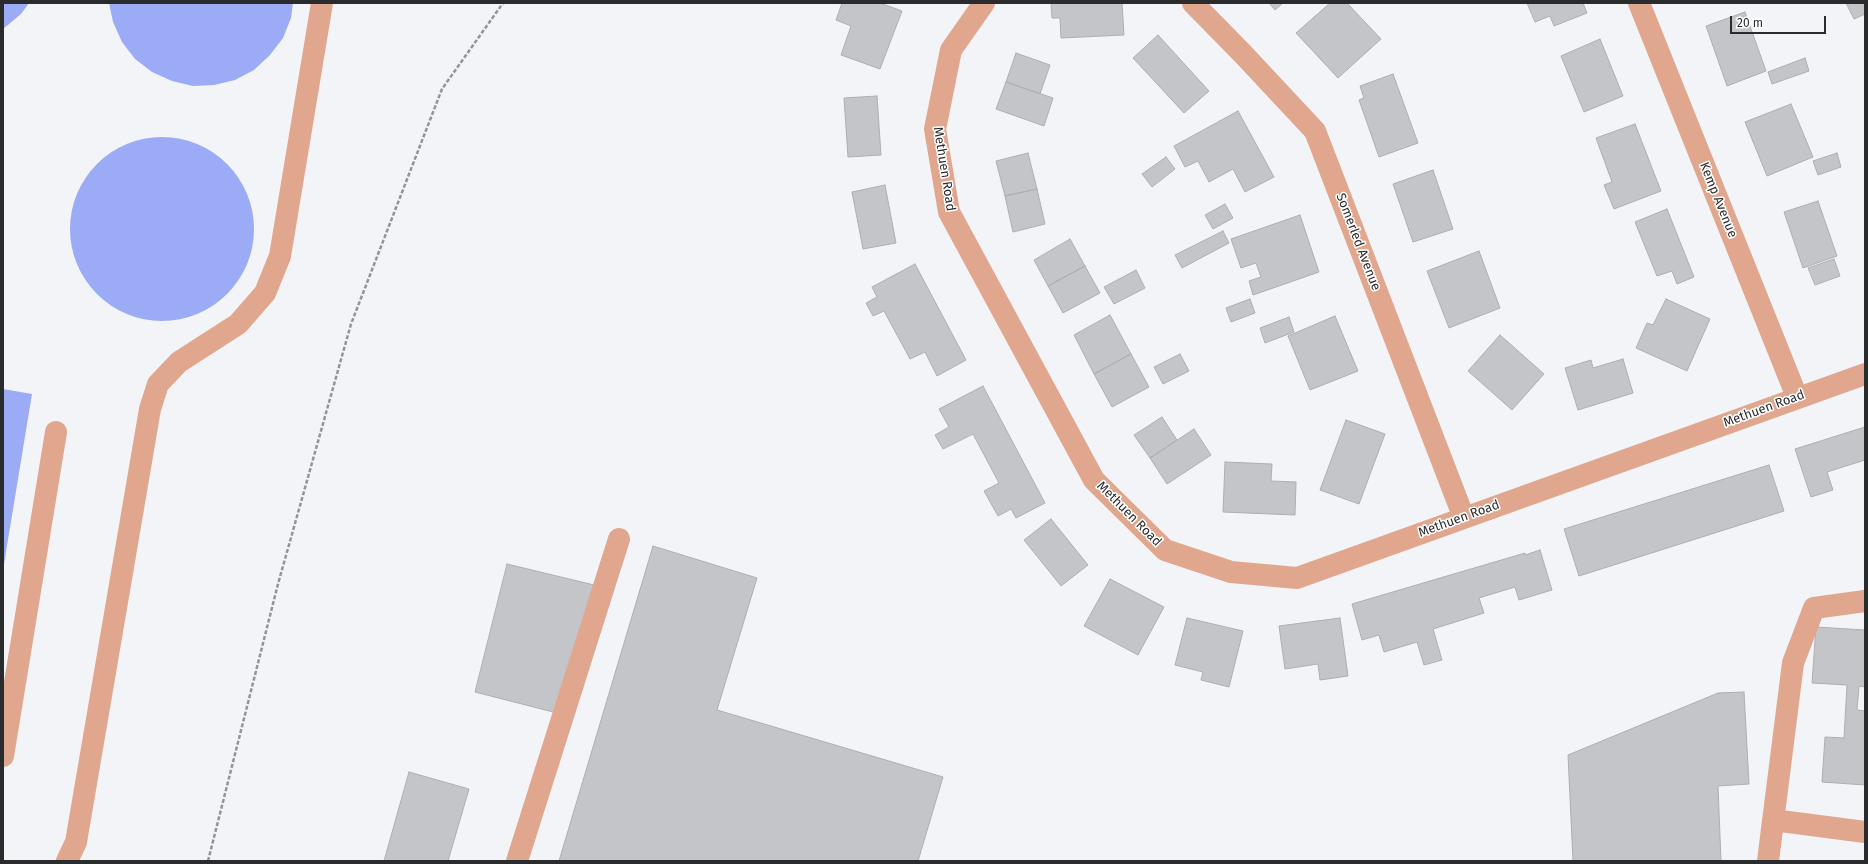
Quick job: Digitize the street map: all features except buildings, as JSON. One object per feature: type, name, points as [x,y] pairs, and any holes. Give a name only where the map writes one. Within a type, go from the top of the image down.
[{"type":"street","points":[[67,861],[76,842],[150,409],[158,384],[180,362],[238,324],[265,293],[280,256],[322,3]]},
{"type":"street","name":"Methuen Road","points":[[984,3],[951,50],[935,129],[949,212],[1094,480],[1165,550],[1231,572],[1298,578],[1797,397],[1865,374]]},
{"type":"street","name":"Somerled Avenue","points":[[1193,3],[1244,54],[1315,131],[1464,518]]},
{"type":"street","name":"Kemp Avenue","points":[[1639,3],[1797,397]]},
{"type":"street","points":[[3,756],[56,432]]},
{"type":"street","points":[[517,861],[619,539]]},
{"type":"street","points":[[1768,861],[1793,663],[1814,608],[1865,601]]},
{"type":"street","points":[[1773,820],[1865,832]]},
{"type":"path","points":[[208,861],[278,584],[352,324],[442,89],[503,3]]},
{"type":"water","points":[[3,3],[29,3],[21,14],[3,29]]},
{"type":"water","points":[[109,3],[293,3],[291,18],[283,38],[270,55],[254,70],[235,80],[214,85],[193,86],[172,81],[152,72],[135,59],[122,42],[113,22]]},
{"type":"water","points":[[153,137],[171,137],[197,144],[213,153],[227,164],[238,178],[247,194],[254,220],[254,238],[247,264],[238,280],[227,294],[205,310],[189,317],[171,321],[153,321],[135,317],[119,310],[104,300],[91,287],[81,272],[74,256],[70,238],[70,220],[74,202],[81,186],[91,171],[104,158],[119,148],[135,141]]},
{"type":"water","points":[[3,389],[32,394],[3,570]]}]
